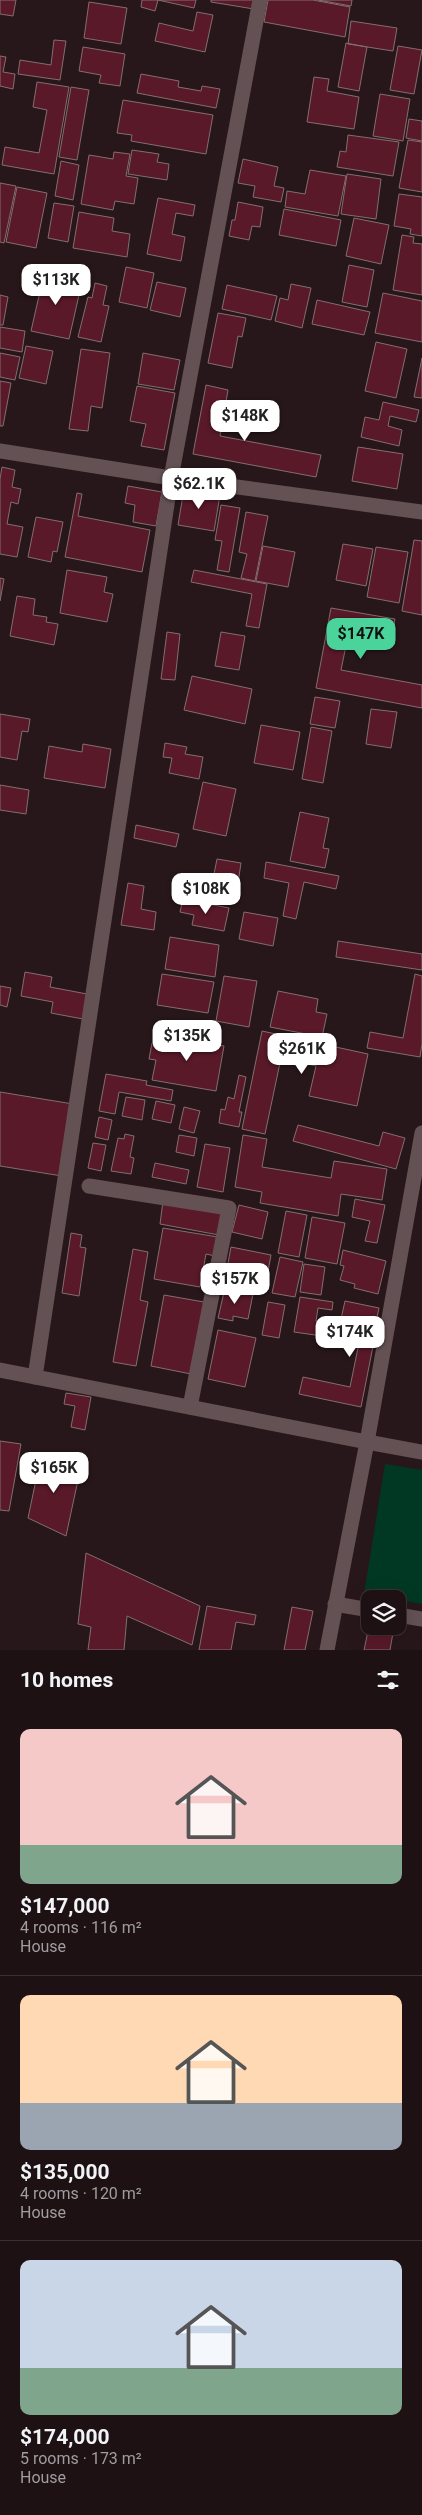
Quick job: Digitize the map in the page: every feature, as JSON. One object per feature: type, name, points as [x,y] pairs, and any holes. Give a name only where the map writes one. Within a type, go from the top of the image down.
[{"type":"street","points":[[36,1378],[170,478],[260,0]]},
{"type":"street","points":[[0,451],[170,478],[422,512]]},
{"type":"street","points":[[327,1650],[367,1442],[422,1133]]},
{"type":"street","points":[[89,1186],[229,1208],[190,1407]]},
{"type":"street","points":[[0,1370],[422,1452]]},
{"type":"street","points":[[335,1604],[361,1608]]},
{"type":"street","points":[[406,1616],[422,1619]]},
{"type":"green space","points":[[385,1464],[422,1470],[422,1604],[406,1601],[406,1590],[365,1590]]},
{"type":"building","points":[[0,0],[16,0],[13,16],[0,14]]},
{"type":"building","points":[[142,0],[158,0],[155,11],[141,7]]},
{"type":"building","points":[[158,0],[196,0],[194,8]]},
{"type":"building","points":[[211,0],[256,0],[254,9],[211,2]]},
{"type":"building","points":[[268,0],[313,0],[350,7],[345,37],[264,22]]},
{"type":"building","points":[[318,0],[352,0],[351,6]]},
{"type":"building","points":[[89,2],[127,8],[121,44],[84,38]]},
{"type":"building","points":[[197,12],[213,15],[205,52],[155,41],[159,23],[193,31]]},
{"type":"building","points":[[351,21],[397,28],[393,51],[348,44]]},
{"type":"building","points":[[54,40],[66,41],[60,80],[18,74],[20,60],[51,65]]},
{"type":"building","points":[[346,43],[367,47],[359,91],[338,87]]},
{"type":"building","points":[[398,46],[422,50],[414,94],[390,90]]},
{"type":"building","points":[[83,47],[125,54],[120,86],[99,83],[101,75],[79,71]]},
{"type":"building","points":[[0,56],[6,57],[3,72],[15,74],[13,89],[0,86]]},
{"type":"building","points":[[141,74],[179,81],[178,87],[201,91],[202,86],[220,89],[216,108],[137,93]]},
{"type":"building","points":[[314,77],[329,79],[327,91],[359,97],[354,129],[307,122]]},
{"type":"building","points":[[37,82],[69,87],[54,174],[2,165],[5,147],[39,153],[47,110],[33,107]]},
{"type":"building","points":[[71,87],[89,90],[77,160],[59,157]]},
{"type":"building","points":[[380,94],[410,99],[403,141],[373,136]]},
{"type":"building","points":[[123,100],[213,115],[206,154],[131,141],[132,135],[117,133]]},
{"type":"building","points":[[409,119],[422,121],[422,141],[406,138]]},
{"type":"building","points":[[348,135],[399,142],[393,176],[337,167],[340,151],[346,152]]},
{"type":"building","points":[[408,140],[422,142],[422,192],[399,188]]},
{"type":"building","points":[[132,150],[159,154],[157,162],[169,164],[167,180],[128,174]]},
{"type":"building","points":[[114,152],[130,154],[126,176],[138,178],[134,204],[115,201],[113,210],[81,204],[89,155],[113,159]]},
{"type":"building","points":[[243,159],[278,167],[274,186],[284,188],[281,202],[253,197],[255,186],[238,183]]},
{"type":"building","points":[[61,161],[79,165],[73,200],[55,196]]},
{"type":"building","points":[[310,170],[346,176],[338,216],[285,207],[287,191],[305,194]]},
{"type":"building","points":[[347,174],[381,179],[376,219],[341,214]]},
{"type":"building","points":[[0,183],[16,186],[4,243],[0,242]]},
{"type":"building","points":[[17,187],[47,193],[36,248],[6,242]]},
{"type":"building","points":[[399,194],[422,197],[422,236],[410,234],[411,229],[394,226]]},
{"type":"building","points":[[158,198],[195,205],[193,216],[176,213],[172,234],[185,237],[181,261],[147,254]]},
{"type":"building","points":[[238,202],[263,207],[260,227],[252,226],[249,240],[229,236],[232,220],[235,220]]},
{"type":"building","points":[[54,203],[74,206],[68,242],[48,238]]},
{"type":"building","points":[[284,209],[341,220],[336,246],[279,235]]},
{"type":"building","points":[[79,212],[114,218],[112,231],[130,234],[127,257],[73,248]]},
{"type":"building","points":[[354,218],[389,225],[381,264],[346,256]]},
{"type":"building","points":[[402,235],[414,237],[413,243],[422,244],[422,295],[393,290]]},
{"type":"building","points":[[349,265],[374,270],[367,307],[342,302]]},
{"type":"building","points":[[126,267],[154,273],[147,308],[119,302]]},
{"type":"building","points":[[44,274],[82,282],[69,339],[31,331]]},
{"type":"building","points":[[157,282],[186,288],[180,317],[150,310]]},
{"type":"building","points":[[95,283],[107,286],[103,305],[109,306],[101,342],[78,337],[88,297],[92,298]]},
{"type":"building","points":[[291,284],[311,288],[302,328],[275,321],[280,298],[288,300]]},
{"type":"building","points":[[227,285],[277,296],[271,320],[222,309]]},
{"type":"building","points":[[383,293],[422,301],[422,342],[375,333]]},
{"type":"building","points":[[0,295],[8,297],[3,325],[0,325]]},
{"type":"building","points":[[317,300],[370,312],[364,335],[312,324]]},
{"type":"building","points":[[218,313],[246,318],[242,337],[238,336],[232,368],[208,363]]},
{"type":"building","points":[[0,327],[25,331],[22,352],[0,348]]},
{"type":"building","points":[[376,342],[407,349],[396,398],[365,391]]},
{"type":"building","points":[[26,346],[53,351],[46,384],[19,378]]},
{"type":"building","points":[[81,349],[110,353],[102,408],[91,406],[88,431],[69,429]]},
{"type":"building","points":[[0,353],[20,357],[15,380],[0,377]]},
{"type":"building","points":[[143,353],[180,360],[174,390],[138,384]]},
{"type":"building","points":[[422,358],[422,398],[414,397]]},
{"type":"building","points":[[0,381],[11,383],[3,426],[0,426]]},
{"type":"building","points":[[206,385],[228,390],[220,436],[321,455],[316,477],[193,454]]},
{"type":"building","points":[[137,386],[175,393],[164,450],[141,446],[146,424],[130,421]]},
{"type":"building","points":[[383,402],[419,410],[416,422],[390,416],[388,426],[402,430],[399,446],[361,437],[365,417],[379,420]]},
{"type":"building","points":[[358,447],[403,454],[397,489],[352,481]]},
{"type":"building","points":[[2,467],[15,470],[12,487],[21,489],[18,504],[11,502],[7,524],[23,527],[17,557],[0,554],[0,479]]},
{"type":"building","points":[[128,486],[162,492],[156,526],[133,522],[135,505],[125,503]]},
{"type":"building","points":[[184,489],[220,495],[214,531],[178,525]]},
{"type":"building","points":[[77,493],[82,494],[78,516],[150,530],[142,572],[65,557]]},
{"type":"building","points":[[221,505],[240,508],[229,572],[217,570],[222,541],[215,540]]},
{"type":"building","points":[[246,512],[268,516],[255,581],[241,578],[247,554],[239,552]]},
{"type":"building","points":[[36,517],[63,522],[57,552],[53,551],[51,562],[28,557]]},
{"type":"building","points":[[414,540],[422,541],[422,615],[402,611]]},
{"type":"building","points":[[343,544],[373,549],[366,586],[336,580]]},
{"type":"building","points":[[263,546],[295,552],[288,587],[256,581]]},
{"type":"building","points":[[376,547],[408,552],[399,603],[367,597]]},
{"type":"building","points":[[67,570],[107,577],[104,592],[113,594],[107,622],[60,613]]},
{"type":"building","points":[[194,570],[267,584],[259,628],[246,626],[252,594],[191,582]]},
{"type":"building","points":[[0,578],[4,579],[0,601]]},
{"type":"building","points":[[17,596],[35,599],[33,615],[47,617],[46,622],[58,624],[54,645],[10,636]]},
{"type":"building","points":[[331,608],[395,619],[390,644],[348,636],[341,670],[422,685],[422,708],[316,688]]},
{"type":"building","points":[[167,632],[180,634],[175,680],[161,679]]},
{"type":"building","points":[[221,632],[245,636],[239,670],[215,666]]},
{"type":"building","points":[[192,676],[252,689],[245,724],[184,710]]},
{"type":"building","points":[[315,697],[340,701],[335,728],[310,724]]},
{"type":"building","points":[[371,709],[397,712],[391,748],[366,744]]},
{"type":"building","points":[[0,714],[30,719],[28,732],[22,731],[17,760],[0,757]]},
{"type":"building","points":[[261,725],[300,732],[293,770],[254,763]]},
{"type":"building","points":[[311,727],[332,731],[323,783],[302,779]]},
{"type":"building","points":[[165,743],[187,747],[185,754],[203,757],[199,779],[169,773],[172,758],[163,757]]},
{"type":"building","points":[[83,744],[111,749],[105,788],[44,778],[49,746],[82,752]]},
{"type":"building","points":[[203,782],[236,789],[226,836],[193,829]]},
{"type":"building","points":[[0,785],[29,790],[26,814],[0,810]]},
{"type":"building","points":[[300,812],[329,818],[323,848],[329,849],[325,868],[290,861]]},
{"type":"building","points":[[136,825],[179,834],[176,847],[134,838]]},
{"type":"building","points":[[217,859],[241,863],[238,883],[213,879]]},
{"type":"building","points":[[266,862],[339,876],[336,889],[304,882],[296,919],[283,916],[289,883],[264,878]]},
{"type":"building","points":[[128,883],[144,886],[141,909],[156,912],[154,930],[121,925]]},
{"type":"building","points":[[183,899],[229,908],[224,931],[192,925],[194,915],[180,912]]},
{"type":"building","points":[[244,912],[278,918],[273,946],[239,939]]},
{"type":"building","points":[[170,937],[219,945],[215,977],[165,969]]},
{"type":"building","points":[[338,941],[422,954],[422,970],[336,957]]},
{"type":"building","points":[[25,972],[52,977],[50,987],[87,994],[83,1019],[51,1013],[53,1002],[21,996]]},
{"type":"building","points":[[162,974],[214,982],[208,1013],[157,1005]]},
{"type":"building","points":[[415,974],[422,976],[422,1044],[420,1057],[367,1048],[370,1032],[403,1038]]},
{"type":"building","points":[[224,976],[257,981],[249,1027],[216,1021]]},
{"type":"building","points":[[0,986],[11,988],[7,1007],[0,1005]]},
{"type":"building","points":[[278,991],[318,999],[316,1012],[327,1014],[322,1037],[270,1027]]},
{"type":"building","points":[[262,1031],[368,1054],[357,1106],[309,1096],[316,1066],[281,1058],[265,1134],[242,1129]]},
{"type":"building","points":[[160,1034],[224,1046],[216,1091],[152,1080],[156,1060],[149,1059],[152,1043],[158,1044]]},
{"type":"building","points":[[106,1074],[147,1081],[146,1085],[173,1090],[171,1101],[119,1092],[115,1114],[99,1111]]},
{"type":"building","points":[[239,1075],[246,1077],[239,1112],[242,1112],[239,1127],[219,1123],[221,1109],[225,1110],[228,1097],[234,1099]]},
{"type":"building","points":[[0,1092],[73,1104],[62,1176],[0,1166]]},
{"type":"building","points":[[126,1097],[145,1100],[142,1120],[122,1116]]},
{"type":"building","points":[[156,1101],[175,1105],[171,1123],[152,1119]]},
{"type":"building","points":[[184,1107],[200,1111],[194,1133],[179,1129]]},
{"type":"building","points":[[99,1117],[112,1120],[108,1140],[95,1137]]},
{"type":"building","points":[[298,1125],[379,1146],[383,1132],[405,1138],[396,1169],[293,1141]]},
{"type":"building","points":[[125,1134],[134,1136],[130,1157],[134,1158],[131,1174],[111,1171],[118,1138],[124,1139]]},
{"type":"building","points":[[179,1135],[197,1138],[194,1156],[176,1152]]},
{"type":"building","points":[[243,1135],[267,1139],[262,1167],[331,1178],[334,1161],[387,1169],[382,1200],[341,1194],[338,1216],[260,1203],[262,1192],[235,1187]]},
{"type":"building","points":[[93,1143],[106,1145],[101,1171],[88,1168]]},
{"type":"building","points":[[205,1144],[230,1148],[223,1192],[197,1187]]},
{"type":"building","points":[[155,1163],[189,1170],[186,1184],[152,1177]]},
{"type":"building","points":[[355,1199],[385,1205],[377,1243],[365,1241],[370,1221],[352,1217]]},
{"type":"building","points":[[163,1201],[223,1212],[219,1235],[160,1224]]},
{"type":"building","points":[[239,1205],[268,1212],[262,1239],[232,1232]]},
{"type":"building","points":[[286,1211],[307,1215],[299,1257],[278,1253]]},
{"type":"building","points":[[312,1217],[345,1223],[337,1264],[305,1258]]},
{"type":"building","points":[[163,1228],[218,1237],[215,1256],[206,1254],[200,1287],[154,1279]]},
{"type":"building","points":[[71,1233],[82,1235],[80,1247],[86,1248],[79,1296],[62,1293]]},
{"type":"building","points":[[231,1247],[271,1255],[268,1271],[241,1266],[239,1277],[226,1274]]},
{"type":"building","points":[[133,1249],[148,1252],[140,1300],[148,1302],[136,1366],[113,1362]]},
{"type":"building","points":[[343,1250],[386,1261],[378,1294],[354,1288],[355,1284],[340,1280],[344,1266],[340,1265]]},
{"type":"building","points":[[280,1257],[303,1262],[295,1297],[272,1293]]},
{"type":"building","points":[[304,1264],[325,1267],[321,1295],[300,1292]]},
{"type":"building","points":[[225,1288],[253,1294],[248,1319],[233,1316],[233,1321],[218,1318]]},
{"type":"building","points":[[164,1295],[204,1302],[191,1374],[151,1366]]},
{"type":"building","points":[[300,1297],[333,1302],[332,1310],[318,1308],[316,1321],[331,1323],[329,1337],[294,1332]]},
{"type":"building","points":[[345,1301],[379,1308],[361,1407],[299,1394],[303,1377],[350,1387],[361,1333],[339,1328]]},
{"type":"building","points":[[268,1302],[285,1305],[279,1338],[262,1335]]},
{"type":"building","points":[[218,1330],[256,1338],[245,1387],[208,1379]]},
{"type":"building","points":[[66,1393],[91,1397],[85,1430],[71,1427],[75,1406],[64,1404]]},
{"type":"building","points":[[0,1441],[21,1444],[9,1511],[0,1510]]},
{"type":"building","points":[[41,1456],[81,1466],[66,1536],[28,1518]]},
{"type":"building","points":[[86,1553],[200,1606],[192,1645],[127,1616],[124,1650],[88,1650],[91,1627],[78,1624]]},
{"type":"building","points":[[207,1606],[256,1615],[254,1625],[236,1622],[231,1650],[199,1650]]},
{"type":"building","points":[[292,1607],[313,1611],[305,1650],[284,1650]]},
{"type":"building","points":[[367,1635],[393,1635],[390,1650],[364,1650]]}]
